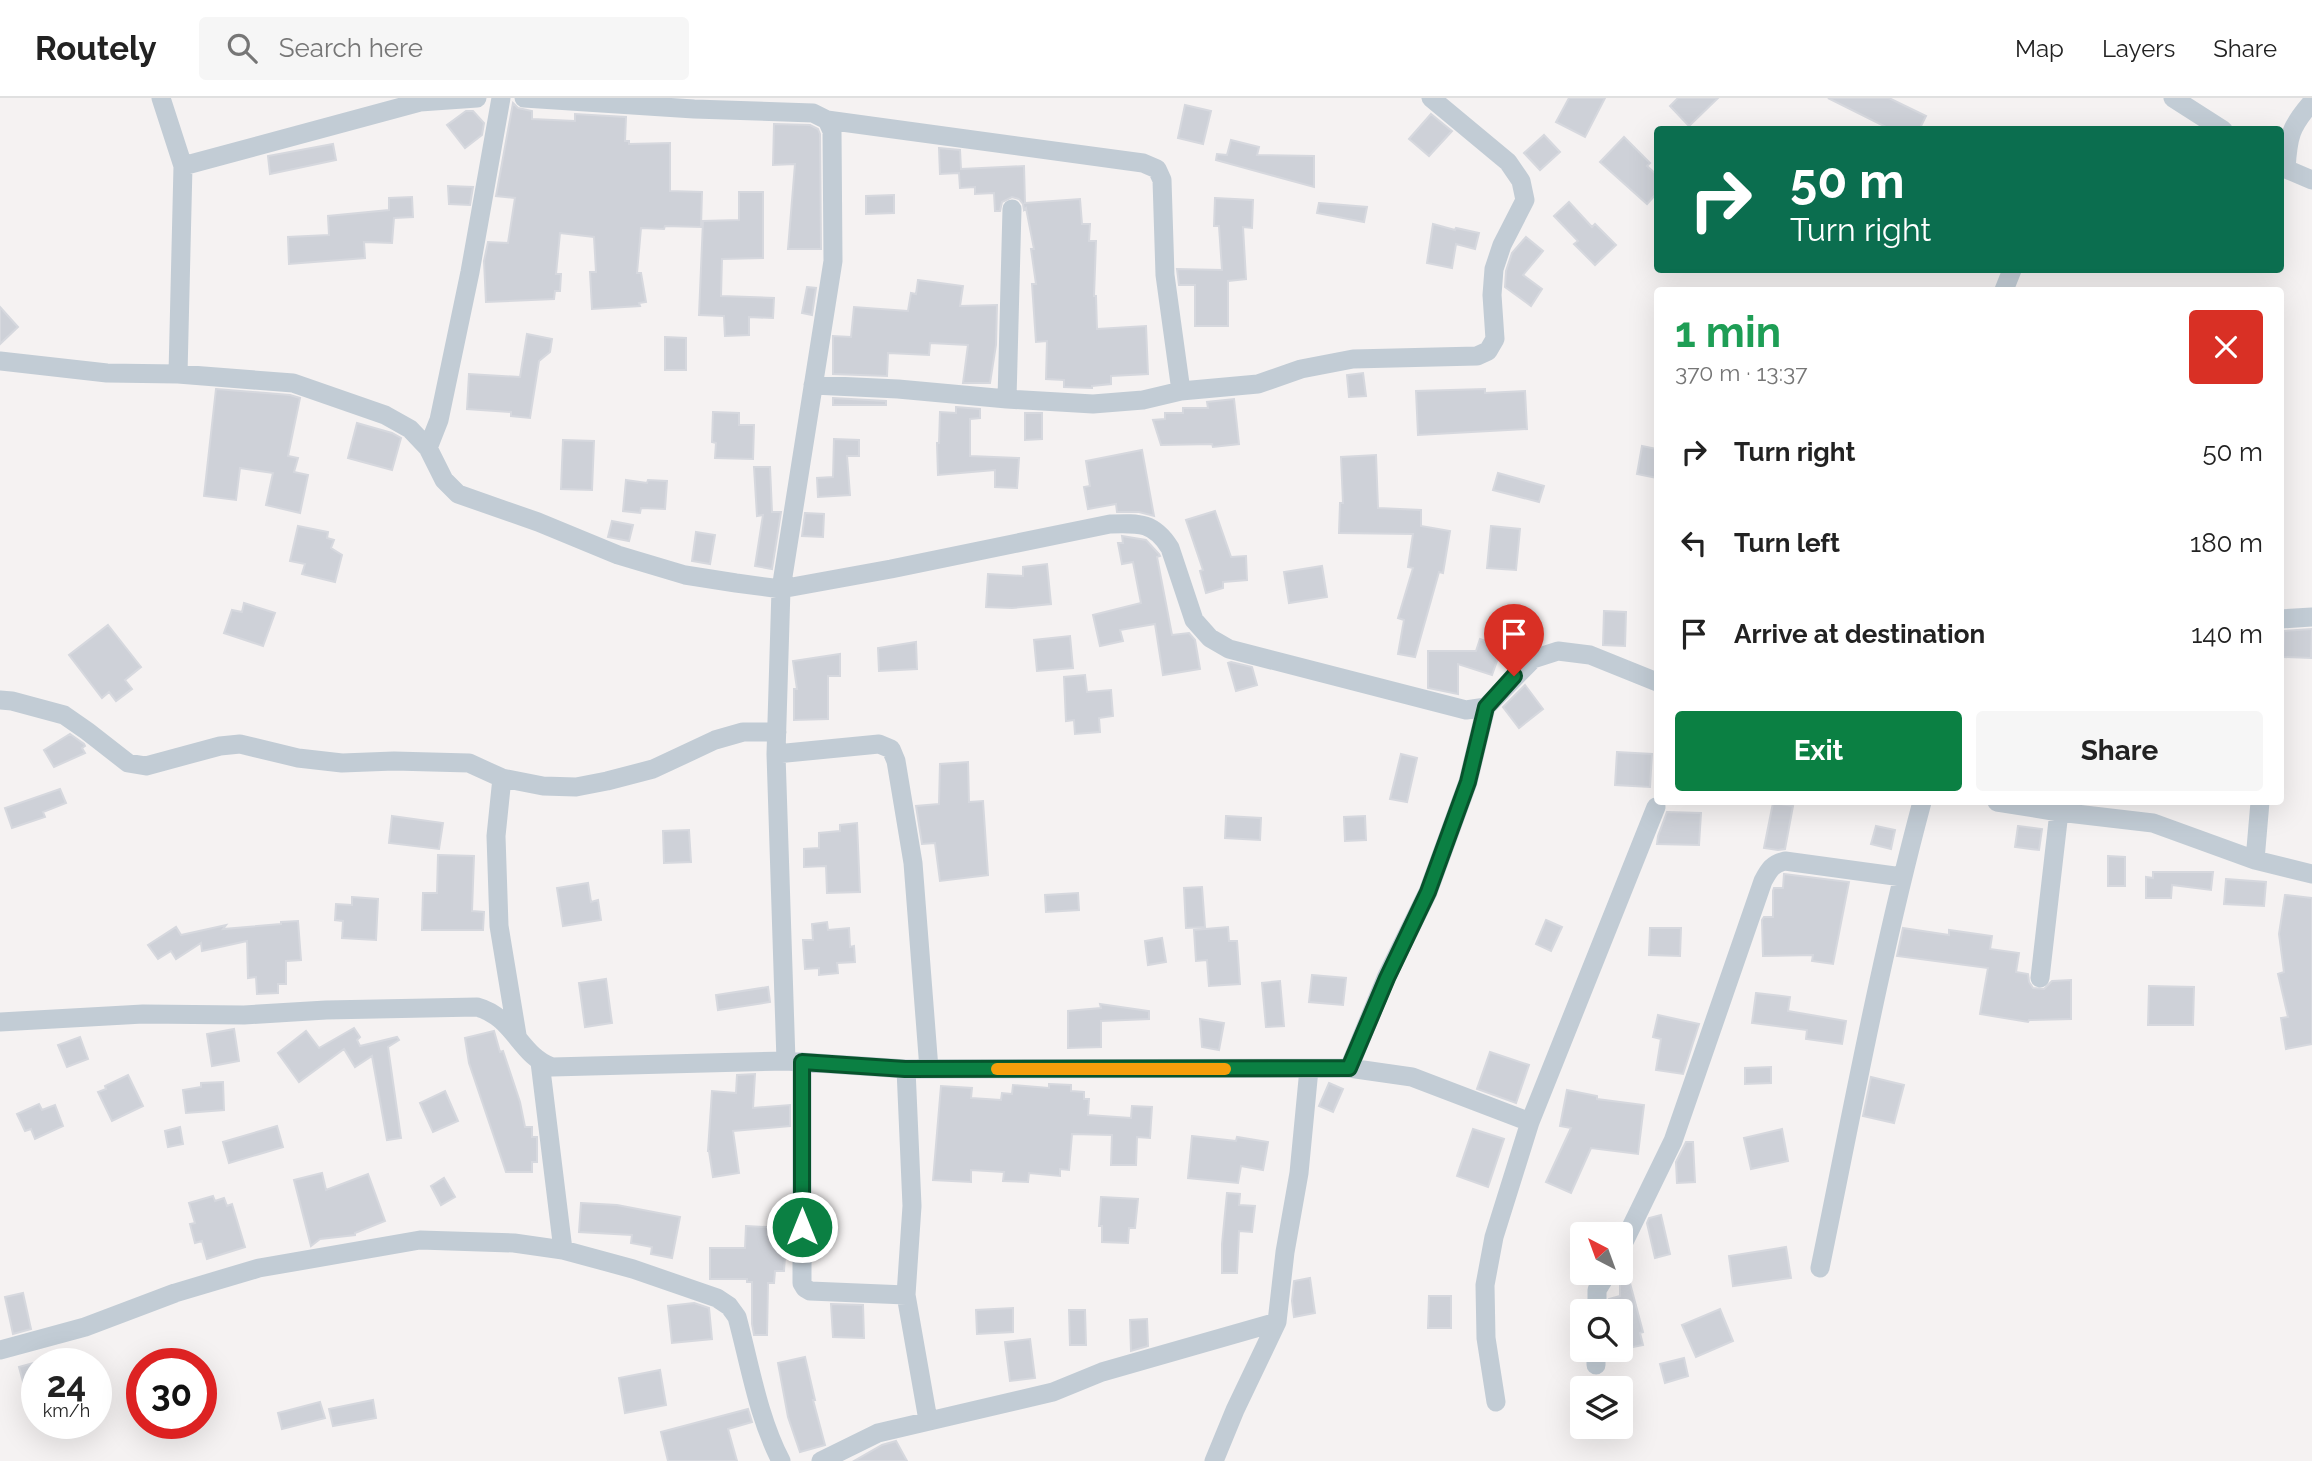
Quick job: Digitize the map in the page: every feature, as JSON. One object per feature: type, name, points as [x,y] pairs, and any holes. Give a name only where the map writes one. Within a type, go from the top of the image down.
[{"type":"street","points":[[161,98],[183,166],[178,374]]},
{"type":"street","points":[[183,166],[420,100],[477,98]]},
{"type":"street","points":[[428,448],[439,420],[501,98]]},
{"type":"street","points":[[524,98],[693,103],[813,113],[827,120],[1143,163],[1157,169],[1162,180],[1165,275],[1181,391]]},
{"type":"street","points":[[813,385],[1093,404],[1143,400],[1181,391],[1258,384],[1301,369],[1353,359],[1476,356],[1488,351],[1495,339],[1492,295],[1494,269],[1502,245],[1525,200],[1521,181],[1507,162],[1431,98]]},
{"type":"street","points":[[2173,98],[2217,126]]},
{"type":"street","points":[[2284,159],[2289,135],[2299,116],[2312,102]]},
{"type":"street","points":[[827,120],[832,131],[833,261],[781,589],[776,754],[794,1061],[802,1283],[810,1291],[906,1295]]},
{"type":"street","points":[[2284,170],[2312,180]]},
{"type":"street","points":[[1007,400],[1012,209]]},
{"type":"street","points":[[0,361],[107,373],[178,374],[293,383],[386,415],[410,429],[428,448],[444,480],[458,494],[538,522],[618,555],[685,575],[781,589],[1110,524],[1143,525],[1158,532],[1170,548],[1194,620],[1210,638],[1228,649],[1466,710],[1486,707]]},
{"type":"street","points":[[2284,620],[2312,617]]},
{"type":"street","points":[[1349,1068],[1387,978],[1428,892],[1468,782],[1486,707],[1533,659],[1559,652],[1590,655],[1654,681]]},
{"type":"street","points":[[0,700],[64,715],[88,730],[128,763],[146,766],[220,746],[240,744],[298,758],[342,763],[469,763],[502,778],[543,786],[576,787],[653,769],[715,740],[743,732],[777,732]]},
{"type":"street","points":[[776,754],[879,744],[891,749],[896,761],[913,863],[929,1069]]},
{"type":"street","points":[[502,778],[496,836],[499,926],[517,1035]]},
{"type":"street","points":[[1820,1268],[1902,877],[1921,805]]},
{"type":"street","points":[[2016,805],[2153,823],[2255,860],[2312,874]]},
{"type":"street","points":[[2255,860],[2260,805]]},
{"type":"street","points":[[1496,1402],[1486,1338],[1485,1285],[1494,1237],[1530,1122],[1656,807]]},
{"type":"street","points":[[2040,978],[2059,812]]},
{"type":"street","points":[[1633,1223],[1673,1141],[1769,869],[1775,863],[1785,861],[1902,877]]},
{"type":"street","points":[[0,1022],[143,1014],[244,1015],[326,1010],[477,1007],[496,1016],[540,1062],[552,1067],[794,1061],[905,1069],[1349,1068],[1412,1077],[1530,1122]]},
{"type":"street","points":[[540,1062],[563,1250]]},
{"type":"street","points":[[905,1069],[912,1206],[906,1295],[928,1420]]},
{"type":"street","points":[[1214,1461],[1277,1322],[1285,1252],[1299,1173],[1308,1069]]},
{"type":"street","points":[[0,1350],[85,1327],[175,1293],[259,1268],[420,1240],[514,1243],[563,1250],[633,1269],[717,1298],[729,1306],[737,1317],[758,1400],[781,1461]]},
{"type":"street","points":[[821,1461],[878,1433],[1054,1392],[1102,1372],[1277,1322]]},
{"type":"building","points":[[1569,98],[1605,98],[1585,137],[1556,122]]},
{"type":"building","points":[[1678,98],[1718,98],[1689,126],[1670,106]]},
{"type":"building","points":[[1828,98],[1889,98],[1926,116],[1921,126],[1884,126]]},
{"type":"building","points":[[513,103],[518,108],[532,111],[532,119],[575,121],[575,114],[626,117],[625,141],[629,141],[629,144],[670,143],[670,191],[702,192],[701,227],[641,228],[637,273],[641,273],[646,302],[639,303],[640,306],[592,309],[590,272],[596,272],[594,237],[560,233],[556,274],[561,274],[560,291],[555,291],[554,299],[486,302],[484,261],[488,242],[508,243],[515,198],[496,196]]},
{"type":"building","points":[[1185,105],[1211,111],[1203,144],[1178,138]]},
{"type":"building","points":[[466,111],[473,111],[484,123],[482,135],[465,148],[447,125]]},
{"type":"building","points":[[1431,114],[1452,131],[1429,156],[1409,139]]},
{"type":"building","points":[[774,124],[810,125],[818,129],[820,134],[821,249],[788,249],[795,164],[773,165]]},
{"type":"building","points":[[1544,135],[1560,152],[1540,170],[1524,153]]},
{"type":"building","points":[[1624,137],[1650,163],[1647,166],[1654,172],[1654,196],[1647,204],[1600,162]]},
{"type":"building","points":[[1231,140],[1259,147],[1257,155],[1314,156],[1314,187],[1216,160],[1217,154],[1227,155]]},
{"type":"building","points":[[333,144],[336,160],[270,174],[268,156]]},
{"type":"building","points":[[939,148],[960,150],[961,169],[1024,166],[1025,203],[1080,199],[1082,224],[1090,224],[1089,241],[1096,241],[1094,296],[1097,329],[1146,326],[1148,374],[1111,376],[1111,384],[1092,388],[1064,387],[1064,380],[1046,379],[1047,341],[1036,342],[1032,284],[1036,284],[1031,249],[1034,249],[1026,208],[1024,210],[1019,199],[1012,197],[1002,202],[1000,211],[995,211],[994,193],[975,194],[975,187],[960,188],[959,173],[940,174]]},
{"type":"building","points":[[448,186],[473,187],[470,205],[449,204]]},
{"type":"building","points":[[739,192],[763,192],[763,258],[722,259],[721,296],[774,298],[773,318],[749,317],[749,335],[725,336],[724,316],[699,315],[703,221],[739,220]]},
{"type":"building","points":[[894,195],[894,213],[866,214],[866,196]]},
{"type":"building","points":[[412,197],[413,217],[394,218],[392,243],[364,242],[365,258],[289,264],[288,237],[329,235],[328,216],[389,210],[389,198]]},
{"type":"building","points":[[1215,198],[1253,200],[1252,228],[1243,227],[1246,279],[1228,281],[1228,326],[1195,326],[1195,285],[1179,285],[1177,269],[1222,270],[1219,226],[1214,226]]},
{"type":"building","points":[[1569,202],[1592,227],[1595,224],[1616,245],[1595,265],[1574,244],[1578,241],[1554,216]]},
{"type":"building","points":[[1319,203],[1367,207],[1364,222],[1317,213]]},
{"type":"building","points":[[1433,224],[1479,233],[1475,249],[1456,244],[1452,268],[1427,263]]},
{"type":"building","points":[[1526,237],[1543,251],[1523,275],[1542,289],[1531,306],[1505,287],[1506,271],[1512,253]]},
{"type":"building","points":[[918,280],[963,286],[960,306],[997,305],[996,345],[990,383],[963,383],[968,345],[930,343],[929,355],[888,353],[887,376],[833,374],[833,336],[851,337],[854,307],[908,311],[911,293],[916,294]]},
{"type":"building","points":[[807,287],[816,288],[812,315],[802,313]]},
{"type":"building","points":[[0,307],[18,327],[0,344]]},
{"type":"building","points":[[527,334],[552,339],[550,352],[539,361],[530,418],[511,416],[511,412],[467,409],[469,374],[520,377]]},
{"type":"building","points":[[665,337],[686,338],[686,370],[665,370]]},
{"type":"building","points":[[1363,373],[1366,396],[1349,397],[1347,375]]},
{"type":"building","points":[[216,389],[300,398],[288,456],[298,458],[294,472],[308,475],[300,513],[266,505],[273,473],[240,468],[236,500],[204,496]]},
{"type":"building","points":[[1485,389],[1485,393],[1525,391],[1527,429],[1418,435],[1416,391]]},
{"type":"building","points":[[833,398],[886,401],[886,405],[833,405]]},
{"type":"building","points":[[1234,399],[1239,444],[1213,447],[1212,444],[1161,445],[1153,420],[1165,419],[1165,413],[1183,413],[1183,408],[1208,408],[1207,402]]},
{"type":"building","points":[[956,407],[980,409],[980,418],[970,419],[970,456],[1019,458],[1017,488],[995,487],[995,470],[938,475],[940,412],[956,413]]},
{"type":"building","points":[[713,412],[739,413],[739,425],[754,425],[753,459],[715,458],[716,443],[712,442]]},
{"type":"building","points":[[1025,413],[1042,413],[1042,439],[1025,440]]},
{"type":"building","points":[[357,423],[401,438],[392,470],[348,458]]},
{"type":"building","points":[[834,439],[859,440],[859,456],[847,456],[850,495],[818,497],[817,478],[833,477]]},
{"type":"building","points":[[563,440],[594,441],[592,490],[561,489]]},
{"type":"building","points":[[1642,446],[1654,448],[1654,477],[1637,474]]},
{"type":"building","points":[[1142,450],[1154,516],[1139,512],[1117,512],[1116,504],[1088,509],[1084,487],[1090,486],[1086,461]]},
{"type":"building","points":[[1376,455],[1378,508],[1421,510],[1421,526],[1450,531],[1443,573],[1439,572],[1415,657],[1398,654],[1404,620],[1398,618],[1413,568],[1408,567],[1413,534],[1339,533],[1340,503],[1343,503],[1341,457]]},
{"type":"building","points":[[754,467],[770,467],[772,512],[781,512],[772,569],[755,566],[763,515],[757,516]]},
{"type":"building","points":[[1498,473],[1544,486],[1539,502],[1493,490]]},
{"type":"building","points":[[626,480],[647,483],[648,480],[667,481],[665,509],[641,508],[640,513],[623,511]]},
{"type":"building","points":[[1215,511],[1231,557],[1246,556],[1247,580],[1223,582],[1223,588],[1206,593],[1200,571],[1203,570],[1186,520]]},
{"type":"building","points":[[805,513],[824,514],[823,537],[802,536]]},
{"type":"building","points":[[612,521],[633,525],[629,541],[608,537]]},
{"type":"building","points":[[298,526],[328,532],[327,538],[334,540],[331,548],[342,555],[335,582],[302,574],[305,564],[290,561]]},
{"type":"building","points":[[1491,526],[1520,529],[1516,570],[1487,568]]},
{"type":"building","points":[[696,532],[715,535],[710,564],[692,561]]},
{"type":"building","points":[[1122,536],[1146,540],[1159,554],[1157,557],[1172,635],[1189,633],[1195,640],[1200,669],[1163,675],[1155,624],[1120,630],[1123,641],[1100,646],[1093,615],[1141,603],[1133,562],[1122,564],[1118,543],[1123,543]]},
{"type":"building","points":[[1047,564],[1051,604],[1012,608],[986,607],[988,574],[1023,576],[1023,567]]},
{"type":"building","points":[[1322,566],[1327,597],[1289,603],[1284,572]]},
{"type":"building","points":[[244,603],[275,613],[263,646],[224,633],[232,610],[242,612]]},
{"type":"building","points":[[1604,611],[1626,612],[1625,646],[1603,645]]},
{"type":"building","points":[[108,625],[141,667],[125,680],[132,689],[116,701],[109,692],[102,698],[69,655]]},
{"type":"building","points":[[2312,629],[2311,658],[2284,657],[2284,631]]},
{"type":"building","points":[[1070,636],[1073,668],[1037,671],[1034,640]]},
{"type":"building","points":[[1480,639],[1502,647],[1492,675],[1458,664],[1458,694],[1428,688],[1428,651],[1476,651]]},
{"type":"building","points":[[916,642],[917,669],[879,671],[878,648]]},
{"type":"building","points":[[840,654],[840,676],[828,676],[828,719],[794,720],[794,689],[797,689],[793,661]]},
{"type":"building","points":[[1228,663],[1252,667],[1257,685],[1236,691]]},
{"type":"building","points":[[1085,675],[1087,692],[1111,690],[1113,716],[1099,718],[1100,732],[1075,734],[1074,720],[1066,721],[1064,677]]},
{"type":"building","points":[[1525,685],[1543,709],[1519,728],[1503,707]]},
{"type":"building","points":[[70,734],[84,744],[82,748],[85,753],[54,767],[44,750]]},
{"type":"building","points":[[1617,752],[1652,754],[1650,787],[1615,785]]},
{"type":"building","points":[[1401,754],[1417,758],[1407,802],[1390,799]]},
{"type":"building","points":[[968,762],[969,802],[983,801],[988,875],[940,881],[935,843],[922,844],[916,806],[939,804],[940,764]]},
{"type":"building","points":[[60,789],[66,803],[43,812],[45,817],[12,828],[5,808]]},
{"type":"building","points":[[1773,805],[1793,806],[1785,849],[1764,848]]},
{"type":"building","points":[[1667,812],[1701,813],[1699,845],[1657,844]]},
{"type":"building","points":[[392,816],[443,823],[439,849],[389,843]]},
{"type":"building","points":[[1226,816],[1261,818],[1260,840],[1225,838]]},
{"type":"building","points":[[1365,816],[1366,840],[1345,841],[1344,817]]},
{"type":"building","points":[[857,823],[860,892],[827,893],[826,866],[804,867],[804,849],[819,848],[819,833],[840,831],[840,825]]},
{"type":"building","points":[[1876,826],[1895,830],[1891,849],[1871,844]]},
{"type":"building","points":[[2018,826],[2042,829],[2039,850],[2015,847]]},
{"type":"building","points":[[689,830],[691,862],[664,863],[663,831]]},
{"type":"building","points":[[438,855],[474,856],[472,911],[484,912],[483,930],[422,930],[423,893],[437,893]]},
{"type":"building","points":[[2108,856],[2125,857],[2125,886],[2108,886]]},
{"type":"building","points":[[2153,872],[2213,872],[2211,890],[2172,885],[2171,898],[2146,898],[2146,877],[2153,878]]},
{"type":"building","points":[[1784,874],[1849,882],[1833,964],[1812,961],[1813,955],[1763,956],[1762,920],[1764,917],[1773,917],[1773,891],[1774,888],[1783,888]]},
{"type":"building","points":[[2226,879],[2266,882],[2264,906],[2224,904]]},
{"type":"building","points":[[588,883],[591,902],[598,900],[601,920],[563,926],[557,888]]},
{"type":"building","points":[[1202,887],[1205,927],[1186,928],[1184,888]]},
{"type":"building","points":[[1078,893],[1079,910],[1046,912],[1045,895]]},
{"type":"building","points":[[2285,895],[2312,898],[2312,1044],[2286,1049],[2281,1018],[2288,1017],[2278,974],[2284,972],[2279,934]]},
{"type":"building","points":[[352,897],[378,899],[376,940],[342,938],[343,921],[335,920],[336,904],[352,905]]},
{"type":"building","points":[[1546,920],[1562,927],[1551,951],[1536,944]]},
{"type":"building","points":[[298,921],[301,960],[286,961],[286,984],[278,984],[278,993],[257,994],[256,977],[248,978],[247,941],[202,951],[201,943],[176,959],[171,951],[158,959],[148,945],[176,927],[181,935],[226,925],[223,929]]},
{"type":"building","points":[[827,922],[828,930],[849,928],[850,947],[854,946],[855,962],[837,963],[838,973],[819,975],[819,968],[805,969],[803,940],[813,940],[812,924]]},
{"type":"building","points":[[1228,927],[1229,941],[1237,941],[1240,984],[1209,986],[1207,960],[1196,961],[1194,930]]},
{"type":"building","points":[[1650,928],[1681,928],[1680,956],[1649,955]]},
{"type":"building","points":[[1903,928],[1949,935],[1949,930],[1992,936],[1990,949],[2019,953],[2016,972],[2028,974],[2033,988],[2044,989],[2052,981],[2071,980],[2071,1019],[2028,1022],[1980,1014],[1988,968],[1897,956]]},
{"type":"building","points":[[1162,938],[1166,962],[1148,965],[1145,941]]},
{"type":"building","points":[[1312,975],[1346,978],[1343,1005],[1309,1002]]},
{"type":"building","points":[[606,979],[612,1023],[585,1027],[579,983]]},
{"type":"building","points":[[1280,981],[1284,1026],[1266,1027],[1262,983]]},
{"type":"building","points":[[2149,986],[2194,987],[2193,1025],[2148,1025]]},
{"type":"building","points":[[768,987],[770,1002],[718,1010],[716,995]]},
{"type":"building","points":[[1756,993],[1790,997],[1788,1011],[1846,1021],[1842,1044],[1806,1039],[1807,1030],[1752,1023]]},
{"type":"building","points":[[1100,1004],[1149,1011],[1149,1019],[1101,1021],[1101,1047],[1068,1048],[1068,1011],[1101,1008]]},
{"type":"building","points":[[1658,1015],[1699,1024],[1683,1074],[1656,1070],[1661,1039],[1653,1037]]},
{"type":"building","points":[[1200,1019],[1224,1023],[1219,1050],[1202,1047]]},
{"type":"building","points":[[354,1028],[360,1037],[357,1040],[360,1046],[397,1037],[399,1040],[388,1047],[401,1138],[387,1140],[372,1056],[355,1067],[344,1049],[299,1082],[278,1053],[306,1031],[319,1048]]},
{"type":"building","points":[[234,1029],[239,1061],[212,1066],[207,1034]]},
{"type":"building","points":[[494,1031],[520,1102],[525,1127],[532,1127],[532,1137],[537,1137],[537,1162],[532,1162],[532,1172],[506,1172],[469,1063],[465,1038]]},
{"type":"building","points":[[80,1037],[88,1059],[67,1067],[58,1045]]},
{"type":"building","points":[[1490,1052],[1529,1065],[1516,1103],[1477,1089]]},
{"type":"building","points":[[1771,1067],[1771,1083],[1745,1084],[1745,1068]]},
{"type":"building","points":[[755,1074],[753,1108],[790,1105],[790,1126],[733,1131],[739,1173],[713,1177],[708,1151],[712,1091],[736,1093],[737,1075]]},
{"type":"building","points":[[128,1075],[143,1106],[112,1121],[98,1092]]},
{"type":"building","points":[[1871,1077],[1904,1085],[1894,1123],[1863,1116]]},
{"type":"building","points":[[223,1082],[224,1110],[186,1113],[183,1090],[201,1087],[201,1083]]},
{"type":"building","points":[[1329,1083],[1343,1089],[1333,1112],[1319,1106]]},
{"type":"building","points":[[1049,1084],[1071,1085],[1071,1091],[1084,1092],[1084,1099],[1089,1099],[1088,1115],[1131,1118],[1132,1106],[1152,1107],[1150,1138],[1137,1137],[1136,1165],[1111,1165],[1112,1135],[1072,1134],[1069,1170],[1060,1169],[1060,1176],[1029,1173],[1028,1182],[1003,1181],[1004,1172],[971,1170],[971,1182],[933,1180],[941,1086],[972,1088],[971,1098],[1001,1100],[1002,1093],[1012,1094],[1013,1085],[1049,1088]]},
{"type":"building","points":[[1567,1090],[1597,1096],[1597,1099],[1644,1105],[1638,1154],[1591,1148],[1571,1193],[1546,1182],[1571,1128],[1560,1126]]},
{"type":"building","points":[[445,1091],[458,1121],[433,1132],[420,1103]]},
{"type":"building","points":[[39,1104],[42,1110],[55,1105],[63,1126],[35,1139],[31,1129],[25,1131],[17,1114]]},
{"type":"building","points":[[277,1126],[283,1147],[229,1163],[223,1142]]},
{"type":"building","points":[[180,1127],[183,1144],[168,1147],[165,1131]]},
{"type":"building","points":[[1473,1129],[1504,1139],[1488,1187],[1457,1176]]},
{"type":"building","points":[[1782,1129],[1788,1161],[1751,1169],[1744,1138]]},
{"type":"building","points":[[1192,1136],[1236,1141],[1237,1137],[1268,1142],[1263,1170],[1241,1166],[1238,1183],[1188,1178]]},
{"type":"building","points":[[1686,1142],[1693,1142],[1695,1182],[1677,1183],[1676,1162]]},
{"type":"building","points":[[322,1173],[326,1190],[368,1174],[385,1221],[355,1235],[320,1239],[311,1246],[294,1180]]},
{"type":"building","points":[[444,1178],[455,1197],[441,1205],[431,1186]]},
{"type":"building","points":[[1227,1193],[1240,1194],[1239,1205],[1255,1206],[1252,1232],[1239,1231],[1237,1273],[1222,1273]]},
{"type":"building","points":[[213,1196],[215,1201],[224,1198],[227,1206],[232,1204],[245,1247],[207,1259],[202,1241],[195,1243],[190,1224],[195,1223],[189,1203]]},
{"type":"building","points":[[1101,1197],[1138,1199],[1135,1228],[1129,1228],[1128,1243],[1102,1242],[1102,1226],[1099,1226]]},
{"type":"building","points":[[581,1203],[617,1205],[680,1217],[672,1258],[651,1254],[652,1247],[631,1243],[632,1235],[579,1232]]},
{"type":"building","points":[[1661,1215],[1670,1254],[1655,1258],[1647,1223],[1649,1218]]},
{"type":"building","points":[[746,1226],[787,1228],[784,1271],[775,1271],[774,1283],[768,1283],[767,1335],[754,1335],[752,1282],[747,1282],[747,1279],[710,1279],[710,1248],[745,1248]]},
{"type":"building","points":[[1786,1247],[1791,1278],[1733,1286],[1729,1256]]},
{"type":"building","points":[[1310,1278],[1315,1313],[1294,1317],[1294,1281]]},
{"type":"building","points":[[1620,1285],[1631,1285],[1643,1332],[1640,1333],[1643,1345],[1633,1347],[1633,1299],[1609,1299],[1620,1296]]},
{"type":"building","points":[[23,1293],[31,1329],[13,1334],[5,1297]]},
{"type":"building","points":[[1429,1296],[1451,1296],[1451,1328],[1428,1328]]},
{"type":"building","points":[[694,1303],[709,1308],[712,1339],[672,1343],[668,1306]]},
{"type":"building","points":[[831,1304],[863,1305],[864,1338],[833,1337]]},
{"type":"building","points":[[1013,1308],[1013,1332],[977,1334],[976,1310]]},
{"type":"building","points":[[1720,1309],[1733,1341],[1696,1357],[1682,1325]]},
{"type":"building","points":[[1069,1310],[1085,1310],[1086,1345],[1070,1345]]},
{"type":"building","points":[[1147,1319],[1148,1346],[1131,1351],[1130,1320]]},
{"type":"building","points":[[1030,1339],[1035,1378],[1010,1381],[1005,1342]]},
{"type":"building","points":[[805,1357],[825,1445],[800,1452],[788,1417],[778,1363]]},
{"type":"building","points":[[1684,1358],[1688,1376],[1665,1383],[1660,1364]]},
{"type":"building","points":[[660,1370],[666,1405],[625,1413],[619,1378]]},
{"type":"building","points":[[373,1400],[376,1418],[333,1426],[329,1409]]},
{"type":"building","points":[[320,1402],[325,1418],[282,1429],[278,1413]]},
{"type":"building","points":[[748,1409],[752,1422],[728,1429],[737,1461],[668,1461],[661,1432]]},
{"type":"building","points":[[896,1441],[907,1461],[854,1461],[882,1445]]},
{"type":"slow traffic","points":[[997,1069],[1225,1069]]},
{"type":"route","points":[[802,1227],[802,1062],[905,1069],[1349,1068],[1387,978],[1428,892],[1468,782],[1486,707],[1514,676]]}]
